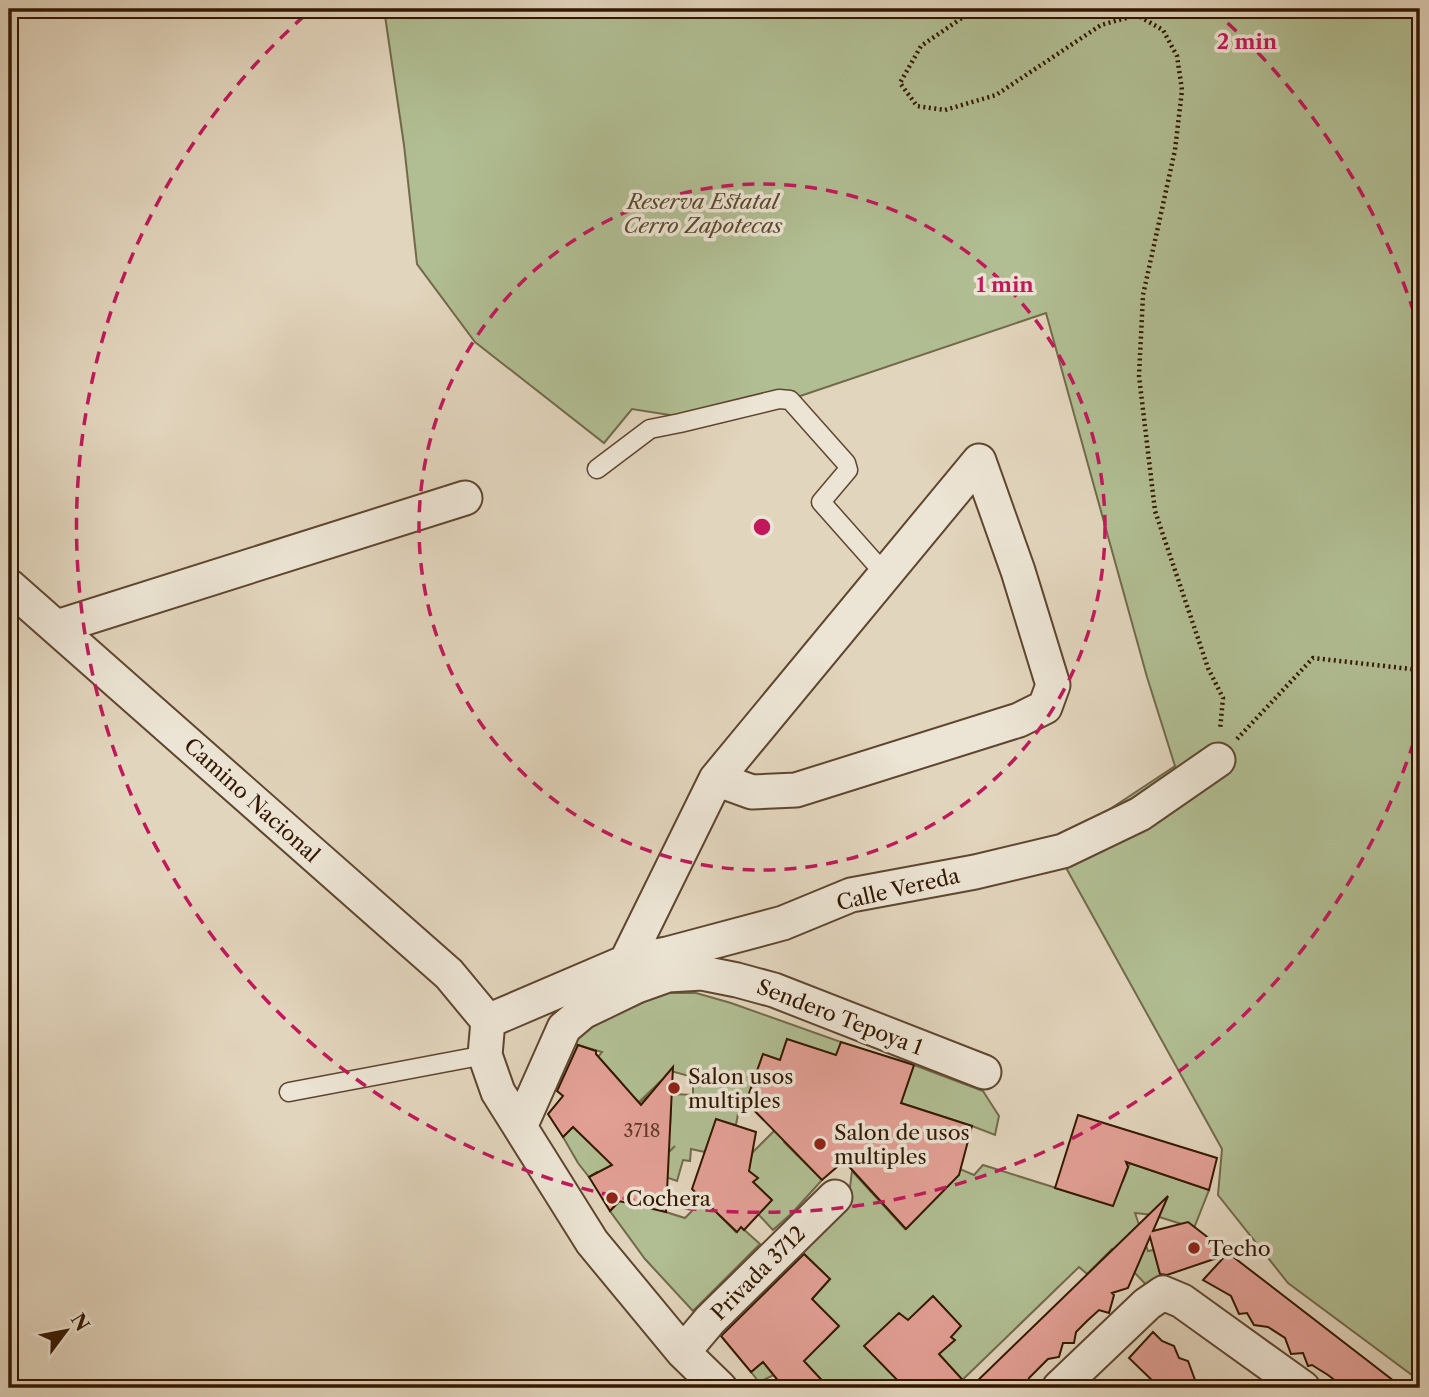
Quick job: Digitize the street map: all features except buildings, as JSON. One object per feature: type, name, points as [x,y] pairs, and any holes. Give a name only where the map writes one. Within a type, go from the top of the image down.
[{"type":"street","points":[[626,962],[716,779],[979,461],[1018,571],[1053,685],[1045,707],[1019,720],[796,790],[752,792],[716,779]]},
{"type":"street","points":[[57,627],[465,498]]},
{"type":"street","name":"Camino Nacional","points":[[9,586],[449,974],[488,1021]]},
{"type":"street","name":"Calle Vereda","points":[[488,1021],[626,962],[667,954],[783,923],[851,895],[975,872],[1063,851],[1140,814],[1217,760]]},
{"type":"street","name":"Sendero Tepoya 1","points":[[520,1127],[564,1028],[583,1012],[637,986],[668,975],[702,973],[774,990],[984,1072]]},
{"type":"street","points":[[488,1021],[485,1055],[498,1091],[520,1127],[593,1242],[684,1352],[720,1388]]},
{"type":"street","name":"Privada 3712","points":[[684,1352],[710,1320],[835,1197]]},
{"type":"street","points":[[1059,1388],[1147,1304],[1163,1293],[1182,1301],[1303,1388]]},
{"type":"lane","points":[[597,469],[650,429],[779,399],[790,400],[846,463],[848,470],[821,502],[887,573]]},
{"type":"lane","points":[[289,1092],[485,1055]]},
{"type":"path","points":[[975,9],[921,46],[900,83],[917,106],[945,110],[996,95],[1101,25],[1137,15],[1163,30],[1177,56],[1182,90],[1175,150],[1143,295],[1139,376],[1155,511],[1208,668],[1223,698],[1217,760]]},
{"type":"path","points":[[1217,760],[1313,658],[1420,670]]},
{"type":"green space","name":"Reserva Estatal Cerro Zapotecas","points":[[384,9],[1420,9],[1420,1381],[1288,1283],[1218,1195],[1222,1149],[1054,846],[1175,766],[1147,677],[1046,313],[720,423],[632,409],[604,443],[475,342],[417,264],[404,145]]},
{"type":"green space","points":[[662,993],[696,993],[841,1042],[832,1070],[787,1039],[780,1060],[763,1055],[755,1076],[770,1083],[749,1094],[746,1104],[740,1103],[736,1125],[719,1121],[705,1152],[691,1149],[690,1161],[683,1160],[677,1181],[663,1176],[650,1207],[685,1218],[720,1182],[717,1213],[736,1232],[741,1227],[760,1244],[693,1311],[645,1259],[610,1211],[675,1146],[632,1186],[602,1180],[597,1172],[589,1177],[563,1137],[579,1121],[594,1147],[609,1161],[670,1127],[671,1107],[651,1105],[629,1111],[652,1093],[693,1095],[693,1077],[671,1071],[639,1102],[616,1083],[619,1080],[598,1057],[602,1052],[561,1040],[598,1009]]},
{"type":"green space","points":[[914,1065],[983,1091],[999,1116],[995,1135],[901,1103]]},
{"type":"green space","points":[[785,1120],[784,1142],[822,1180],[773,1230],[758,1214],[771,1199],[753,1182],[741,1164]]},
{"type":"green space","points":[[1130,1163],[1209,1190],[1194,1228],[1153,1215],[1135,1213],[1148,1251],[1154,1250],[1161,1277],[1153,1292],[1112,1249],[1087,1274],[1079,1267],[954,1388],[829,1388],[798,1355],[774,1375],[759,1382],[751,1372],[785,1344],[822,1343],[838,1327],[812,1299],[830,1279],[798,1248],[848,1204],[852,1171],[905,1229],[947,1187],[953,1166],[974,1175],[983,1165],[1104,1203],[1111,1177],[1123,1181]]},
{"type":"place","name":"Salon usos multiples","points":[[674,1088]]},
{"type":"place","name":"Salon de usos multiples","points":[[820,1144]]},
{"type":"place","name":"Cochera","points":[[612,1198]]},
{"type":"place","name":"Techo","points":[[1194,1248]]}]
